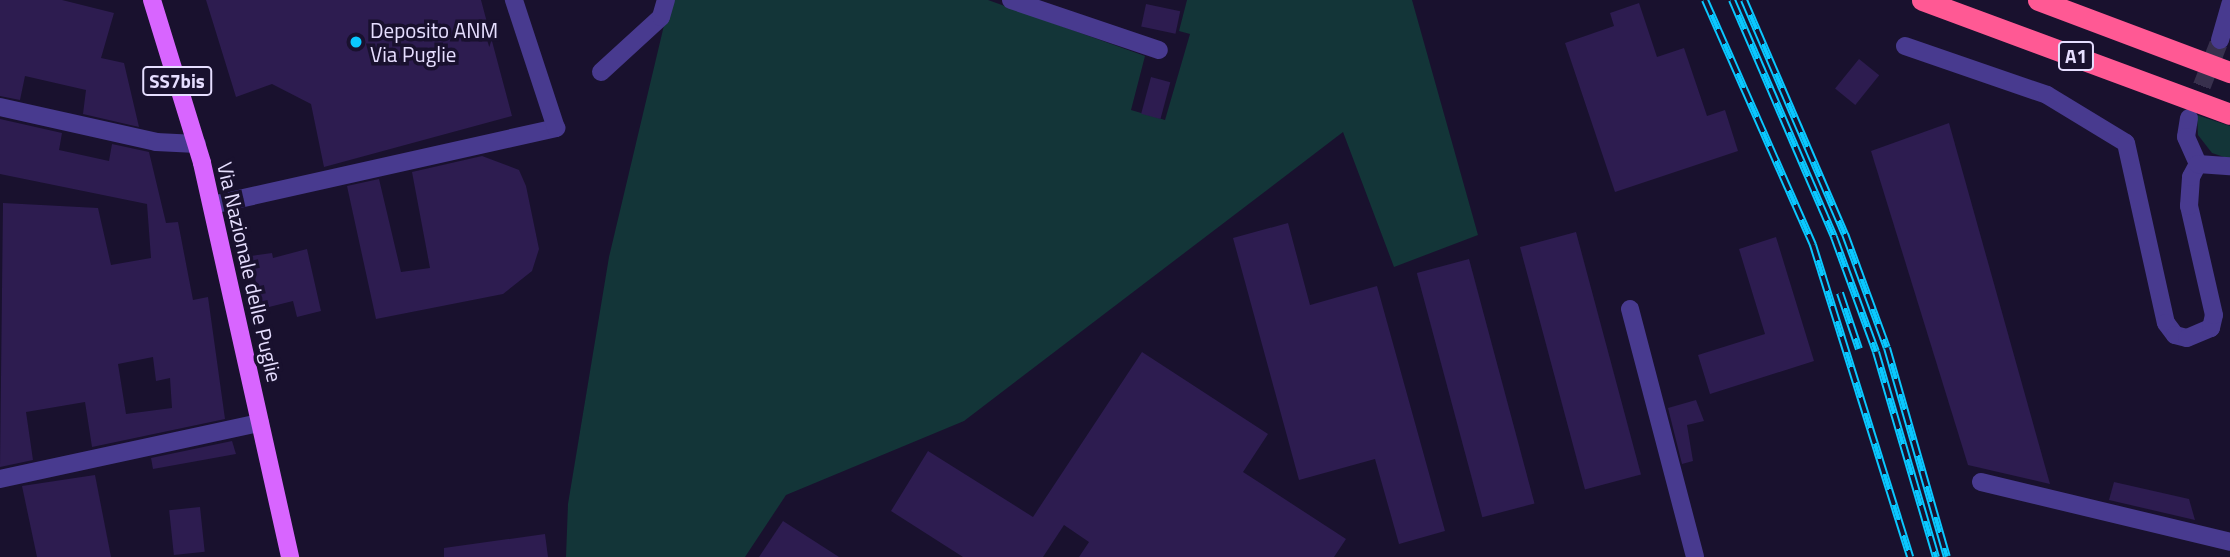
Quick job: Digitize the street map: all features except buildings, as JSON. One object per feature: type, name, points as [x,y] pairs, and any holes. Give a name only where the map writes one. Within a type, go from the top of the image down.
[{"type":"highway","name":"A1","points":[[1922,0],[2230,114]]},
{"type":"highway","name":"A1","points":[[2038,0],[2230,72]]},
{"type":"main road","name":"Via Nazionale delle Puglie","points":[[152,0],[197,144],[290,557]]},
{"type":"street","points":[[212,205],[556,128],[514,0]]},
{"type":"street","points":[[601,72],[661,17],[666,0]]},
{"type":"street","points":[[1011,0],[1034,4],[1159,50]]},
{"type":"street","points":[[2220,40],[2230,4]]},
{"type":"street","points":[[1905,46],[2047,95],[2126,143],[2166,323],[2175,335],[2187,338],[2211,328],[2214,315],[2189,206],[2191,177],[2198,164]]},
{"type":"street","points":[[0,107],[156,142],[197,144]]},
{"type":"street","points":[[2189,118],[2186,137],[2198,164]]},
{"type":"street","points":[[2198,164],[2230,166]]},
{"type":"street","points":[[1630,309],[1695,557]]},
{"type":"street","points":[[0,479],[260,423]]},
{"type":"street","points":[[1981,482],[2230,542]]},
{"type":"green space","points":[[670,0],[988,0],[1145,56],[1131,110],[1165,120],[1190,34],[1179,31],[1187,0],[1412,0],[1478,235],[1394,267],[1343,132],[964,421],[786,495],[745,557],[566,557],[568,504],[609,257]]},
{"type":"green space","points":[[2197,115],[2230,126],[2230,159],[2212,153],[2198,135]]},
{"type":"tunnel","points":[[2192,111],[2220,40]]},
{"type":"railway","points":[[1705,0],[1813,245],[1910,557]]},
{"type":"railway","points":[[1732,0],[1834,237],[1876,352],[1936,557]]},
{"type":"railway","points":[[1744,0],[1845,234],[1887,348],[1947,557]]},
{"type":"railway","points":[[1840,293],[1859,349]]},
{"type":"place","name":"Deposito ANM Via Puglie","points":[[356,42]]}]
